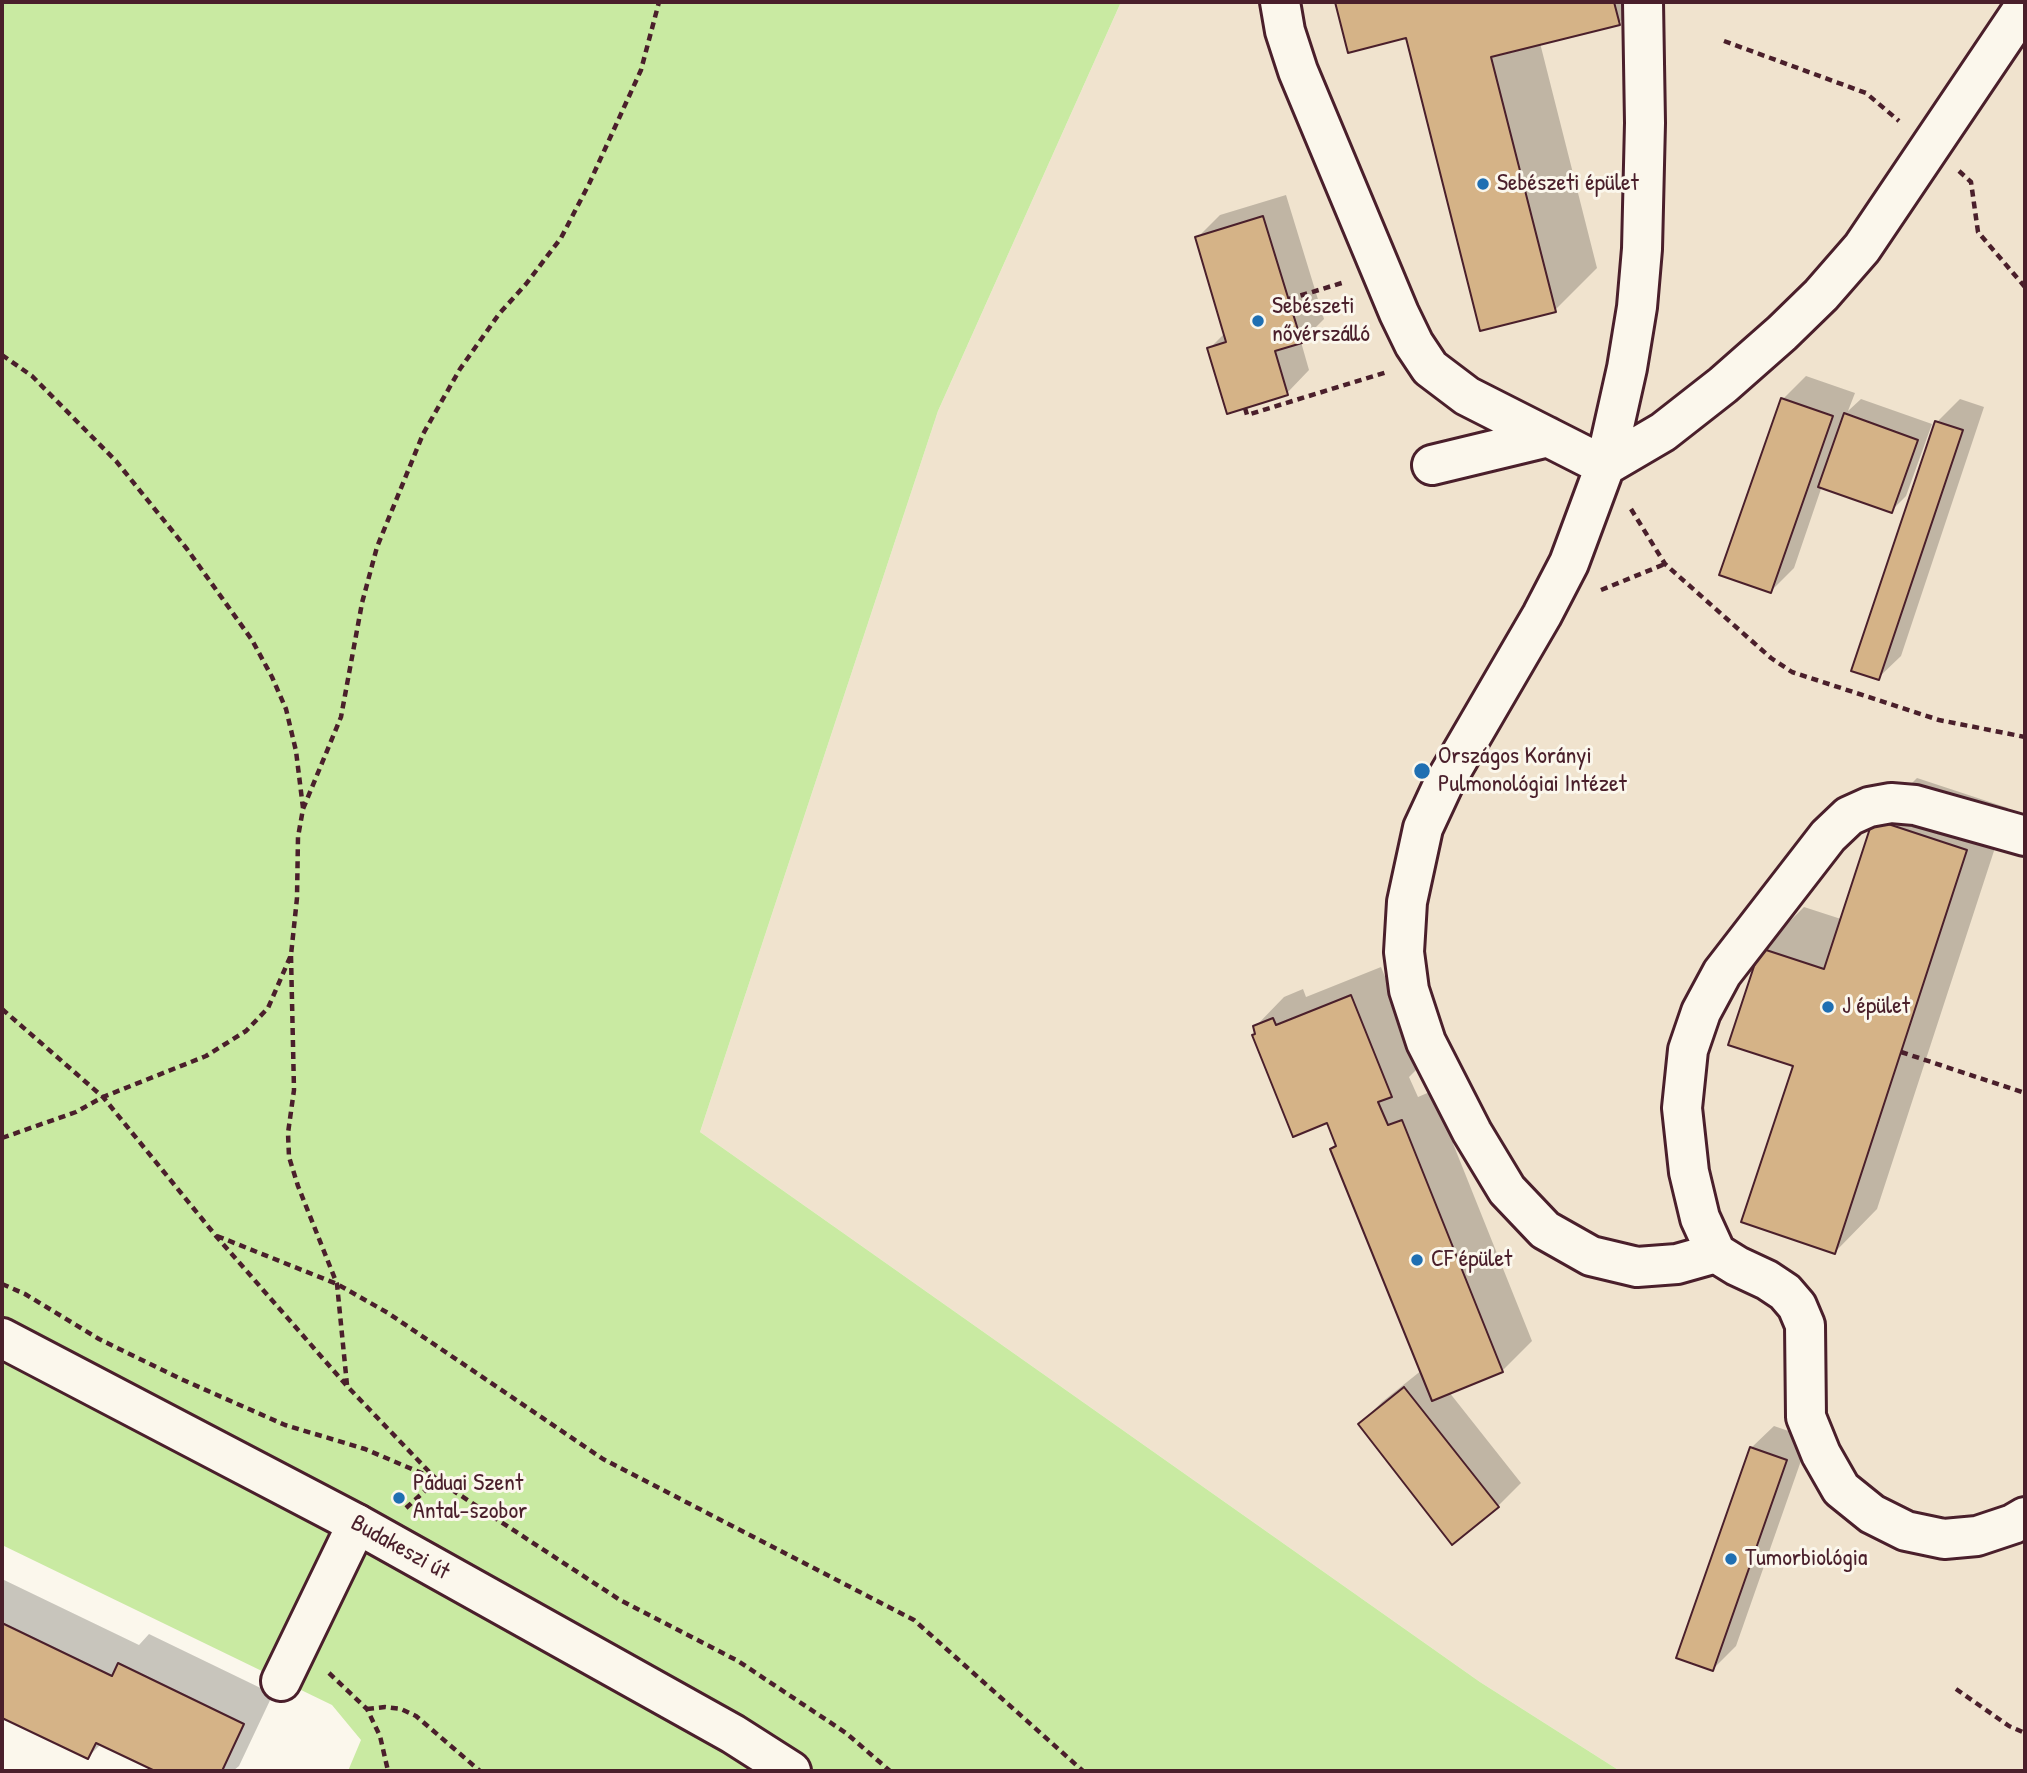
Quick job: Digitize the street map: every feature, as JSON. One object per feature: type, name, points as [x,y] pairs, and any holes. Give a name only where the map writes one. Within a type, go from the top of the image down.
[{"type":"main road","points":[[1280,2],[1284,31],[1298,71],[1399,313],[1414,344],[1430,368],[1467,396],[1605,466]]},
{"type":"main road","points":[[1643,2],[1645,123],[1642,249],[1628,368],[1605,466],[1569,563],[1542,615],[1443,785],[1423,828],[1407,902],[1404,953],[1409,990],[1426,1042],[1472,1132],[1507,1190],[1545,1230],[1591,1256],[1637,1267],[1677,1264],[1716,1253]]},
{"type":"main road","points":[[1605,466],[1663,432],[1723,385],[1821,295],[1862,248],[2025,6]]},
{"type":"main road","points":[[1432,465],[1548,437]]},
{"type":"main road","points":[[2025,836],[1915,805],[1891,803],[1869,807],[1849,816],[1828,836],[1722,973],[1701,1012],[1688,1050],[1682,1108],[1689,1172],[1700,1218],[1716,1253],[1785,1292],[1797,1306],[1805,1325],[1806,1417],[1821,1454],[1841,1489],[1872,1514],[1906,1531],[1944,1539],[1977,1536],[2025,1517]]},
{"type":"main road","name":"Budakeszi út","points":[[2,1338],[357,1524],[733,1734],[791,1771]]},
{"type":"main road","points":[[281,1681],[357,1524]]},
{"type":"path","points":[[347,1386],[337,1284],[289,1157],[288,1133],[294,1090],[291,955],[297,898],[298,837],[303,809],[341,717],[362,603],[377,547],[423,433],[460,369],[499,314],[527,284],[561,238],[589,184],[640,70],[659,2]]},
{"type":"path","points":[[1289,299],[1341,283]]},
{"type":"path","points":[[2,355],[32,376],[116,461],[187,549],[252,640],[286,709],[296,751],[303,809]]},
{"type":"path","points":[[1245,408],[1247,415],[1382,373]]},
{"type":"path","points":[[1605,466],[1665,564],[1771,657],[1792,671],[1939,720],[2025,737]]},
{"type":"path","points":[[2,1138],[76,1112],[103,1097],[206,1056],[246,1031],[268,1008],[291,955]]},
{"type":"path","points":[[2,1009],[103,1097],[216,1236],[347,1386],[437,1480]]},
{"type":"path","points":[[1901,1052],[2025,1093]]},
{"type":"path","points":[[216,1236],[337,1284],[388,1313],[603,1459],[914,1620],[1083,1771]]},
{"type":"path","points":[[2,1284],[25,1294],[99,1339],[285,1426],[365,1449],[437,1480],[620,1600],[738,1661],[846,1733],[890,1771]]},
{"type":"path","points":[[298,1647],[367,1709],[380,1735],[388,1771]]},
{"type":"path","points":[[1956,1689],[2009,1726],[2025,1733]]},
{"type":"path","points":[[367,1709],[401,1709],[416,1716],[481,1771]]},
{"type":"shaded area","name":"Országos Korányi Pulmonológiai Intézet","points":[[1121,2],[2025,2],[2025,1771],[1620,1771],[1480,1682],[700,1132],[938,411]]},
{"type":"green space","points":[[2,2],[1121,2],[938,411],[700,1132],[1480,1682],[1620,1771],[348,1771],[361,1740],[332,1705],[2,1545]]},
{"type":"building","name":"Sebészeti épület","points":[[1335,2],[1614,2],[1620,25],[1491,57],[1556,312],[1480,331],[1406,38],[1348,53]]},
{"type":"building","name":"Sebészeti nővérszálló","points":[[1263,216],[1302,343],[1275,351],[1288,395],[1227,414],[1207,348],[1226,342],[1195,237]]},
{"type":"building","points":[[1781,398],[1833,416],[1771,593],[1719,575]]},
{"type":"building","points":[[1844,413],[1918,440],[1892,513],[1818,487]]},
{"type":"building","points":[[1935,421],[1963,430],[1879,680],[1851,671]]},
{"type":"building","name":"J épület","points":[[1873,819],[1967,850],[1835,1254],[1741,1222],[1793,1066],[1728,1045],[1760,948],[1824,969]]},
{"type":"building","name":"CF épület","points":[[1351,995],[1392,1097],[1378,1102],[1388,1125],[1402,1120],[1503,1372],[1432,1401],[1330,1149],[1336,1146],[1327,1123],[1293,1137],[1252,1035],[1255,1034],[1253,1026],[1273,1018],[1276,1025]]},
{"type":"building","points":[[1404,1387],[1499,1507],[1452,1545],[1358,1424]]},
{"type":"building","name":"Tumorbiológia","points":[[1750,1447],[1787,1460],[1713,1671],[1676,1658]]},
{"type":"building","points":[[2,1623],[112,1676],[118,1663],[244,1724],[222,1771],[155,1771],[96,1743],[88,1759],[2,1718]]},
{"type":"place","name":"Sebészeti épület","points":[[1483,184]]},
{"type":"place","name":"Sebészeti nővérszálló","points":[[1258,321]]},
{"type":"place","name":"Országos Korányi Pulmonológiai Intézet","points":[[1422,771]]},
{"type":"place","name":"J épület","points":[[1828,1007]]},
{"type":"place","name":"CF épület","points":[[1417,1260]]},
{"type":"place","name":"Páduai Szent Antal-szobor","points":[[399,1498]]},
{"type":"place","name":"Tumorbiológia","points":[[1731,1559]]}]
